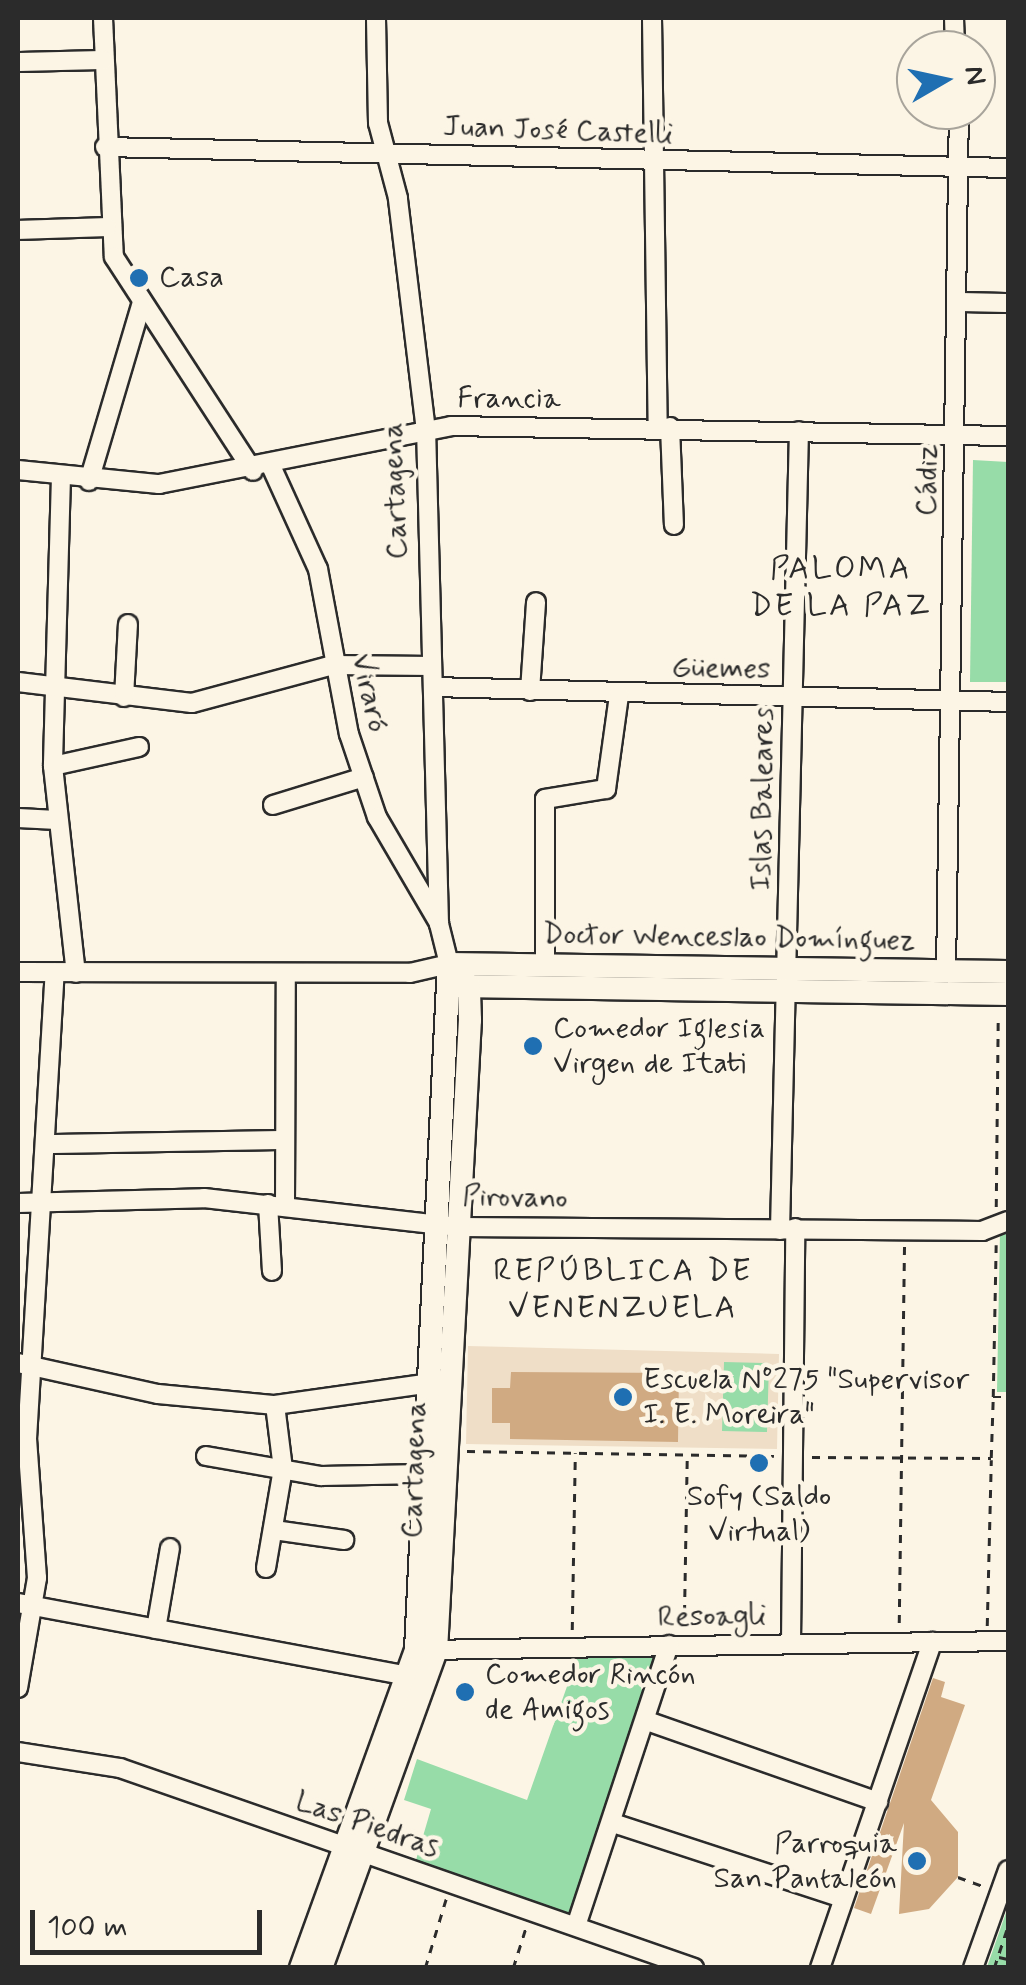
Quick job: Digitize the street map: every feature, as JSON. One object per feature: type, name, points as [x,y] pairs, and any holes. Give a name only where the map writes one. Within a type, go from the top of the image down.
[{"type":"main road","name":"Doctor Wenceslao Domínguez","points":[[456,979],[545,966],[786,980],[1006,987]]},
{"type":"main road","name":"Doctor Wenceslao Domínguez","points":[[456,979],[786,980],[946,972],[1006,987]]},
{"type":"main road","name":"Cartagena","points":[[321,1968],[352,1850],[408,1676],[426,1650],[423,1474],[437,1382],[449,1224],[456,979]]},
{"type":"main road","name":"Cartagena","points":[[301,1968],[352,1850],[426,1650],[446,1450],[437,1382]]},
{"type":"street","points":[[18,230],[107,227],[103,18]]},
{"type":"street","name":"Cartagena","points":[[376,18],[378,123],[388,152],[426,431],[439,924],[456,979]]},
{"type":"street","points":[[652,18],[664,427],[674,525]]},
{"type":"street","points":[[18,62],[103,60]]},
{"type":"street","name":"Cádiz","points":[[946,972],[960,130]]},
{"type":"street","name":"Juan José Castelli","points":[[105,146],[655,163],[1008,168]]},
{"type":"street","name":"Viraró","points":[[107,227],[141,305],[262,468],[318,569],[332,665],[364,777],[406,876],[439,924]]},
{"type":"street","points":[[959,302],[1008,303]]},
{"type":"street","points":[[89,481],[141,305]]},
{"type":"street","name":"Francia","points":[[18,470],[89,481],[159,484],[262,468],[426,431],[664,427],[1008,436]]},
{"type":"street","name":"Islas Baleares","points":[[791,1643],[786,980],[799,430]]},
{"type":"street","points":[[61,476],[52,686],[53,766],[76,973]]},
{"type":"street","points":[[530,692],[536,602]]},
{"type":"street","points":[[124,697],[128,624]]},
{"type":"street","points":[[18,682],[192,702],[332,665],[432,666]]},
{"type":"street","name":"Güemes","points":[[433,687],[619,695],[1008,702]]},
{"type":"street","points":[[545,966],[545,799],[606,789],[619,695]]},
{"type":"street","points":[[53,766],[140,746]]},
{"type":"street","points":[[273,805],[364,777]]},
{"type":"street","points":[[18,818],[57,820]]},
{"type":"street","points":[[18,972],[410,973],[456,979]]},
{"type":"street","points":[[18,1688],[24,1604],[37,1556],[24,1365],[46,1202],[55,973]]},
{"type":"street","points":[[272,1271],[285,1140],[286,974]]},
{"type":"street","points":[[49,1144],[285,1140]]},
{"type":"street","name":"Pirovano","points":[[18,1203],[276,1205],[449,1224],[982,1231],[1003,1221]]},
{"type":"street","points":[[24,1365],[158,1394],[275,1405],[437,1382]]},
{"type":"street","points":[[266,1568],[283,1470],[275,1405]]},
{"type":"street","points":[[206,1456],[283,1470],[423,1474]]},
{"type":"street","points":[[274,1530],[344,1540]]},
{"type":"street","points":[[156,1629],[170,1548]]},
{"type":"street","points":[[24,1604],[408,1676]]},
{"type":"street","points":[[820,1968],[932,1642]]},
{"type":"street","name":"Resoagli","points":[[426,1650],[1008,1642]]},
{"type":"street","points":[[576,1926],[676,1645]]},
{"type":"street","points":[[647,1721],[878,1802]]},
{"type":"street","name":"Las Piedras","points":[[18,1752],[120,1768],[694,1968]]},
{"type":"street","points":[[613,1823],[843,1898]]},
{"type":"street","points":[[973,1968],[1008,1870]]},
{"type":"path","points":[[987,1642],[993,1397],[1003,1221],[992,1073],[1006,987]]},
{"type":"path","points":[[899,1641],[904,1230]]},
{"type":"path","points":[[993,1397],[1008,1397]]},
{"type":"path","points":[[446,1450],[991,1458]]},
{"type":"path","points":[[572,1648],[575,1452]]},
{"type":"path","points":[[676,1645],[687,1455]]},
{"type":"path","points":[[958,1878],[1000,1893]]},
{"type":"path","points":[[425,1968],[452,1884]]},
{"type":"path","points":[[513,1968],[531,1911]]},
{"type":"path","points":[[994,1968],[1008,1926]]},
{"type":"path","points":[[998,1957],[1008,1958]]},
{"type":"shaded area","name":"Escuela Nº275 \"Supervisor I. E. Moreira\"","points":[[468,1346],[779,1354],[777,1449],[466,1444]]},
{"type":"green space","points":[[973,460],[1008,462],[1008,682],[970,682]]},
{"type":"green space","points":[[1000,1231],[1008,1231],[1008,1392],[997,1392]]},
{"type":"green space","points":[[724,1362],[769,1363],[767,1432],[722,1431]]},
{"type":"green space","points":[[658,1655],[572,1915],[416,1860],[431,1809],[404,1800],[417,1759],[527,1800],[577,1658]]},
{"type":"green space","points":[[1008,1907],[1008,1967],[987,1967]]},
{"type":"building","points":[[511,1372],[679,1373],[678,1442],[510,1439],[510,1423],[492,1423],[492,1388],[510,1388]]},
{"type":"building","points":[[933,1678],[945,1682],[941,1697],[965,1705],[931,1800],[958,1832],[958,1877],[929,1909],[899,1914],[904,1823],[871,1914],[854,1908]]},
{"type":"place","name":"Casa","points":[[139,278]]},
{"type":"place","name":"Comedor Iglesia Virgen de Itati","points":[[533,1046]]},
{"type":"place","name":"Escuela Nº275 \"Supervisor I. E. Moreira\"","points":[[623,1397]]},
{"type":"place","name":"Sofy (Saldo Virtual)","points":[[759,1463]]},
{"type":"place","name":"Comedor Rincón de Amigos","points":[[465,1692]]},
{"type":"place","name":"Parroquia San Pantaleón","points":[[917,1861]]},
{"type":"district","name":"PALOMA DE LA PAZ","points":[[841,588]]},
{"type":"district","name":"REPÚBLICA DE VENENZUELA","points":[[623,1290]]}]
